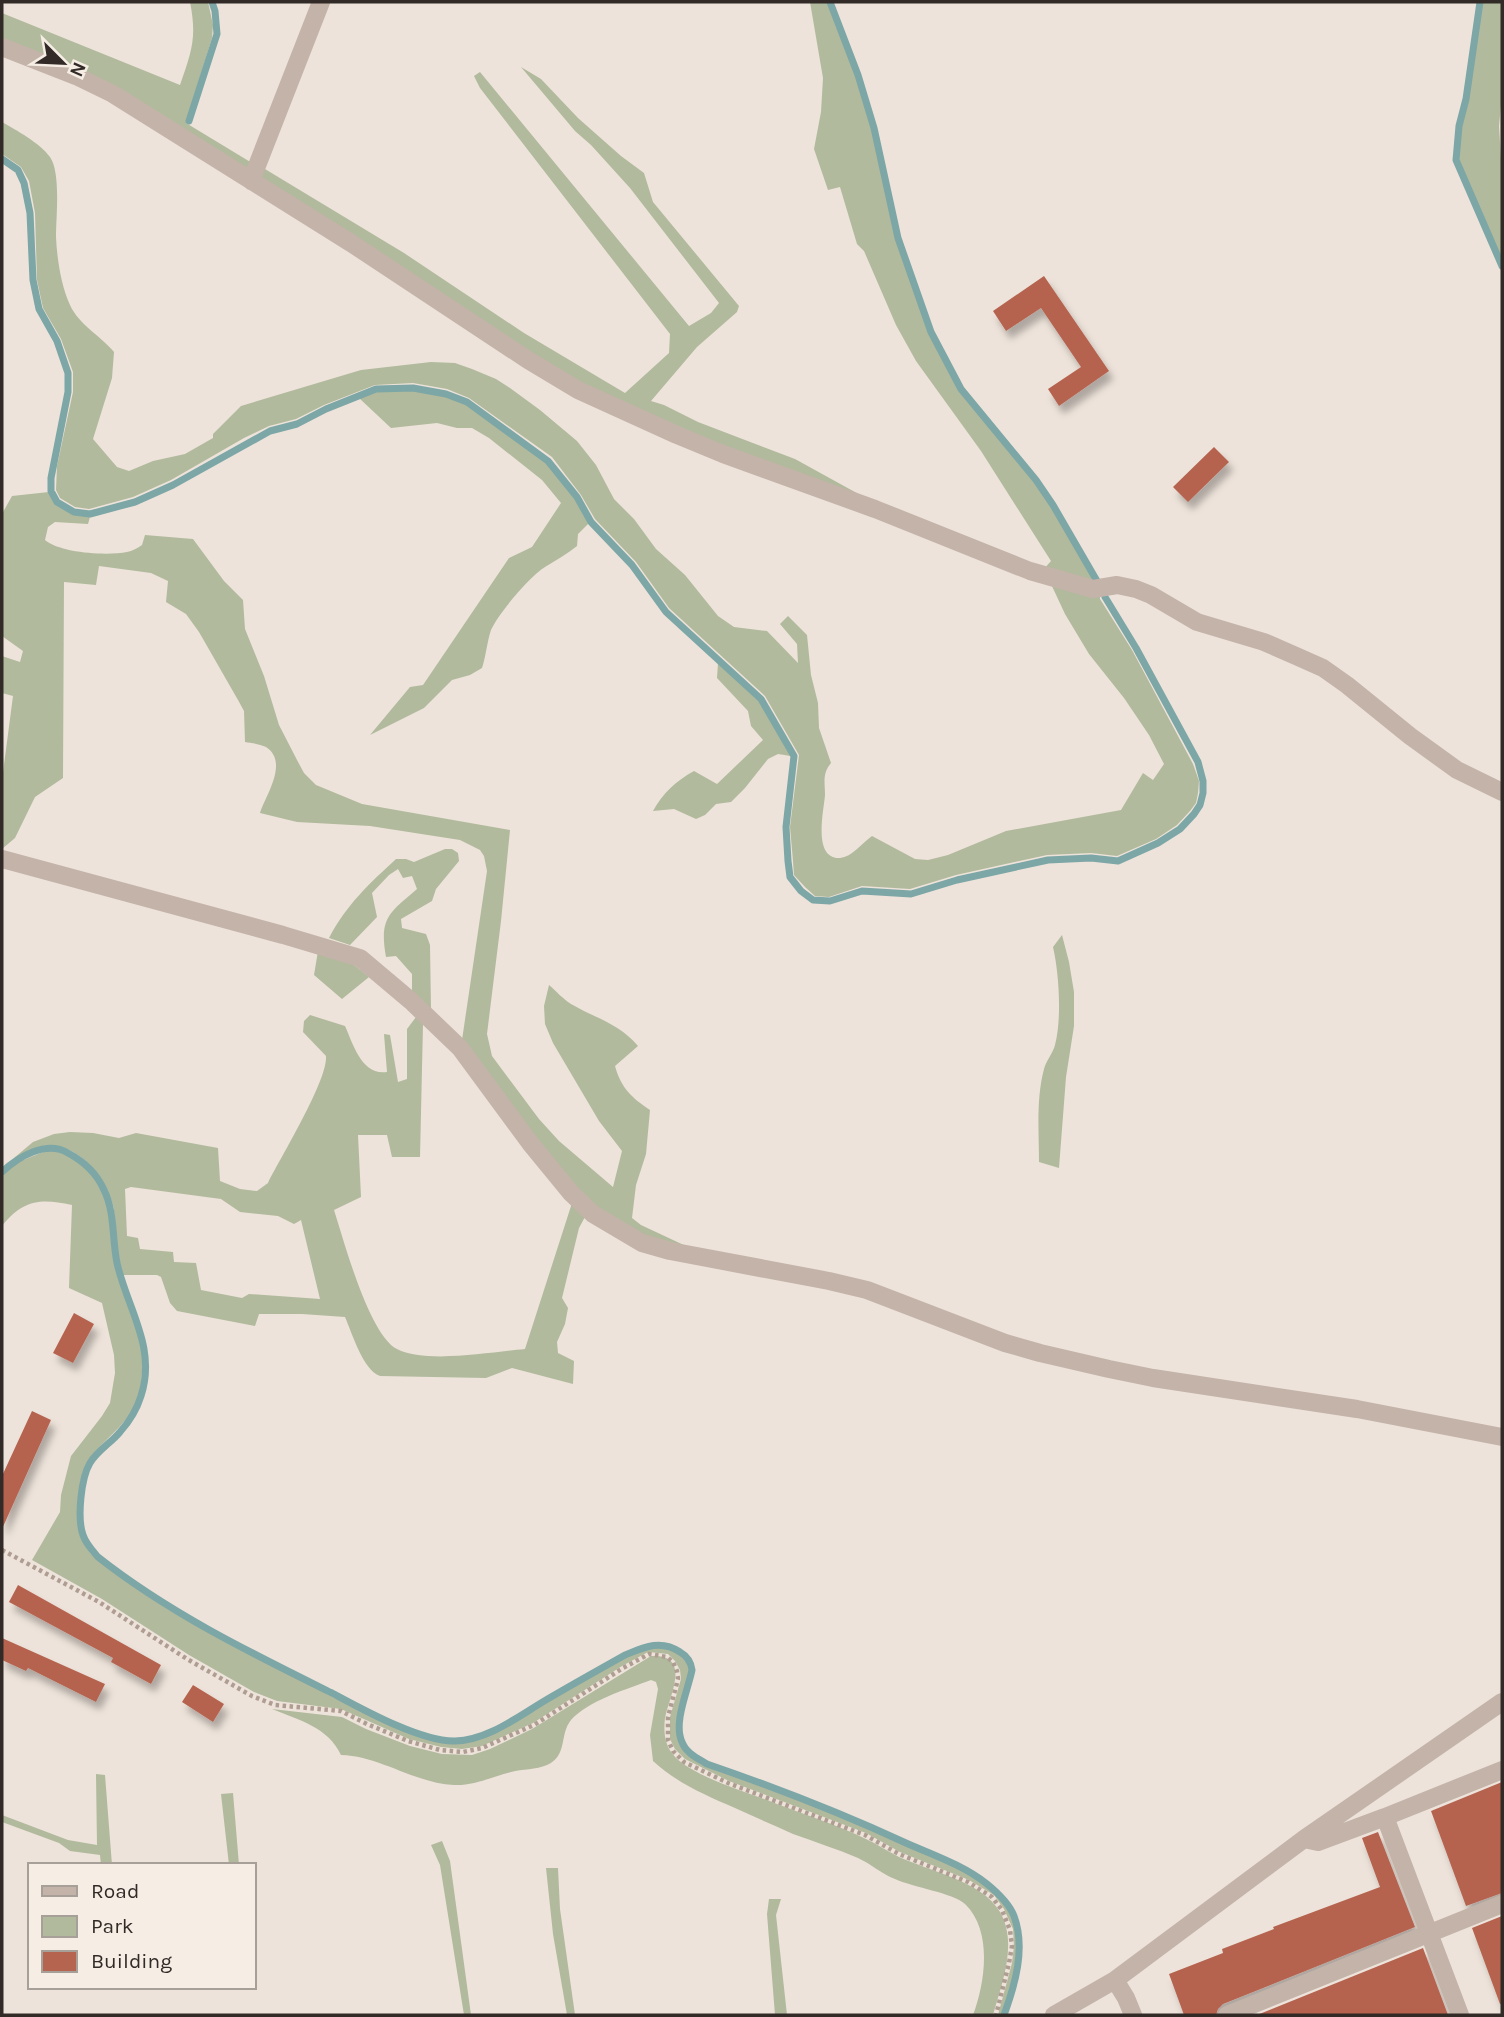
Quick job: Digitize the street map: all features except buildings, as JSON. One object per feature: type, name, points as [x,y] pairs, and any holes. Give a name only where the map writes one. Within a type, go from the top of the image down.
[{"type":"street","points":[[251,181],[321,2]]},
{"type":"street","points":[[2,47],[76,76],[113,94],[351,243],[578,390],[723,454],[875,509],[1030,571],[1093,589],[1117,585],[1136,589],[1197,622],[1264,642],[1323,668],[1457,769],[1502,792]]},
{"type":"street","points":[[2,859],[360,958],[411,1000],[460,1048],[530,1143],[571,1193],[593,1213],[642,1243],[670,1251],[867,1290],[1005,1343],[1109,1369],[1357,1409],[1502,1437]]},
{"type":"street","points":[[1054,2015],[1115,1980],[1304,1839],[1502,1702]]},
{"type":"street","points":[[1304,1839],[1318,1842],[1502,1770]]},
{"type":"street","points":[[1385,1817],[1460,2015]]},
{"type":"street","points":[[1227,2015],[1502,1904]]},
{"type":"street","points":[[1115,1980],[1133,2015]]},
{"type":"path","points":[[2,1550],[99,1602],[187,1659],[252,1696],[275,1705],[341,1711],[408,1741],[440,1750],[463,1752],[482,1748],[534,1725],[649,1654],[667,1657],[673,1662],[678,1679],[668,1717],[668,1740],[673,1751],[684,1762],[728,1783],[865,1835],[899,1854],[968,1882],[992,1897],[1002,1910],[1010,1930],[1012,1946],[996,2015]]},
{"type":"green space","points":[[190,2],[208,2],[213,25],[212,38],[186,123],[252,163],[248,170],[2,41],[2,13],[180,85],[192,44]]},
{"type":"green space","points":[[810,2],[827,2],[856,75],[872,129],[896,239],[929,333],[959,390],[1034,481],[1096,584],[1043,570],[1051,561],[981,451],[916,361],[896,325],[864,251],[857,244],[840,187],[828,190],[814,149],[821,112],[823,78]]},
{"type":"green space","points":[[1482,2],[1502,2],[1502,94],[1499,126],[1502,261],[1458,160],[1461,126],[1468,99]]},
{"type":"green space","points":[[521,67],[541,79],[578,118],[644,173],[653,202],[739,306],[737,312],[697,347],[651,401],[795,459],[873,502],[755,460],[578,382],[260,180],[260,166],[404,253],[524,333],[625,393],[669,353],[670,334],[480,88],[474,76],[480,72],[689,326],[711,313],[719,303],[630,188],[575,131]]},
{"type":"green space","points":[[2,122],[40,147],[50,157],[56,173],[56,237],[64,289],[79,319],[114,352],[112,378],[93,439],[117,467],[129,471],[153,461],[185,454],[213,438],[213,434],[241,406],[361,370],[431,362],[455,363],[496,379],[540,410],[577,441],[596,465],[614,499],[634,519],[656,549],[685,575],[718,616],[734,627],[767,631],[798,663],[797,644],[780,624],[788,616],[807,635],[811,675],[818,703],[819,728],[831,763],[825,778],[822,832],[826,851],[831,856],[840,858],[849,855],[872,836],[915,859],[928,860],[948,855],[1006,831],[1121,810],[1143,773],[1153,780],[1164,764],[1149,735],[1089,654],[1051,584],[1100,594],[1100,599],[1132,650],[1193,764],[1199,781],[1196,803],[1177,825],[1156,839],[1117,856],[1091,853],[1047,855],[956,875],[910,889],[862,886],[829,897],[815,896],[794,875],[790,827],[799,755],[765,696],[669,608],[636,562],[595,519],[581,495],[552,457],[469,398],[447,389],[413,383],[375,385],[296,419],[269,426],[171,480],[133,497],[89,509],[75,507],[60,498],[56,490],[57,466],[73,392],[73,372],[61,339],[43,308],[37,280],[35,213],[29,181],[21,167],[2,154]]},
{"type":"green space","points":[[413,390],[445,396],[466,404],[547,463],[575,499],[589,523],[578,534],[577,546],[539,572],[500,615],[491,630],[482,668],[452,680],[424,708],[370,735],[410,687],[423,685],[509,558],[532,547],[561,503],[542,480],[489,438],[472,428],[457,428],[437,423],[391,428],[359,398],[376,392]]},
{"type":"green space","points":[[49,492],[66,510],[90,517],[88,524],[55,522],[48,527],[45,540],[61,548],[118,553],[131,551],[142,545],[145,535],[193,539],[224,581],[243,600],[245,629],[264,676],[279,725],[304,773],[316,785],[362,804],[510,830],[487,1034],[492,1056],[559,1141],[613,1187],[622,1151],[599,1121],[553,1043],[545,1024],[544,1006],[549,985],[571,1004],[631,1038],[638,1046],[615,1066],[628,1092],[650,1110],[646,1154],[636,1185],[632,1218],[688,1247],[637,1233],[598,1208],[563,1175],[462,1040],[487,871],[480,850],[460,840],[370,826],[297,822],[260,813],[276,770],[273,753],[264,746],[245,742],[244,711],[199,632],[186,614],[166,602],[168,581],[151,573],[99,566],[96,585],[64,582],[63,778],[35,797],[15,838],[2,849],[2,780],[13,696],[2,693],[2,656],[20,662],[23,651],[2,636],[2,514],[12,496]]},
{"type":"green space","points":[[718,663],[759,701],[791,756],[778,754],[768,759],[731,802],[716,804],[705,815],[696,819],[674,809],[653,811],[670,788],[694,771],[717,784],[763,740],[751,726],[748,711],[717,678]]},
{"type":"green space","points":[[445,849],[458,853],[459,861],[436,889],[432,901],[401,919],[402,928],[426,934],[430,945],[431,1010],[412,992],[412,974],[396,956],[386,957],[384,944],[388,917],[417,889],[412,876],[403,878],[398,869],[372,893],[377,917],[350,945],[329,938],[351,905],[396,859],[414,862]]},
{"type":"green space","points":[[1062,935],[1074,992],[1074,1026],[1066,1077],[1059,1168],[1039,1162],[1038,1116],[1044,1069],[1057,1034],[1059,996],[1053,947]]},
{"type":"green space","points":[[318,951],[353,964],[369,977],[342,999],[314,975]]},
{"type":"green space","points":[[310,1015],[345,1026],[355,1050],[365,1064],[378,1072],[387,1072],[384,1034],[390,1035],[398,1082],[407,1079],[407,1029],[416,1017],[423,1024],[420,1157],[392,1157],[387,1135],[358,1135],[361,1197],[334,1210],[367,1307],[387,1340],[397,1349],[425,1356],[460,1356],[525,1349],[572,1203],[586,1215],[579,1228],[562,1298],[568,1308],[557,1342],[558,1353],[574,1361],[573,1384],[512,1368],[486,1378],[380,1376],[363,1359],[345,1317],[259,1314],[255,1326],[177,1311],[170,1303],[161,1277],[123,1275],[113,1205],[104,1184],[90,1165],[71,1151],[49,1145],[14,1158],[33,1142],[54,1134],[93,1133],[119,1138],[136,1133],[218,1148],[220,1181],[240,1189],[257,1191],[268,1183],[303,1119],[325,1067],[326,1056],[303,1032],[304,1021]],"holes":[[[131,1187],[221,1199],[240,1212],[278,1216],[294,1224],[301,1220],[320,1299],[249,1294],[242,1298],[201,1290],[196,1263],[174,1262],[173,1252],[140,1249],[138,1238],[127,1236],[125,1189]]]},
{"type":"green space","points":[[48,1150],[65,1154],[80,1163],[92,1174],[106,1197],[117,1270],[136,1322],[141,1348],[142,1373],[137,1402],[125,1421],[87,1463],[82,1475],[78,1520],[83,1540],[91,1554],[142,1593],[227,1643],[388,1724],[429,1739],[466,1742],[477,1739],[497,1731],[624,1657],[654,1646],[669,1647],[683,1656],[690,1668],[678,1735],[690,1755],[712,1768],[753,1781],[952,1864],[978,1879],[1000,1897],[1015,1924],[1018,1950],[1014,1977],[1002,2015],[998,2015],[1012,1963],[1013,1929],[994,1895],[969,1880],[900,1852],[866,1833],[729,1781],[685,1759],[670,1739],[670,1717],[681,1679],[680,1670],[668,1654],[648,1652],[533,1723],[482,1746],[462,1749],[441,1747],[409,1739],[341,1709],[277,1701],[254,1692],[189,1655],[102,1599],[32,1560],[60,1512],[61,1495],[71,1456],[110,1403],[115,1373],[114,1355],[102,1303],[69,1288],[72,1205],[33,1203],[17,1211],[2,1226],[2,1176],[16,1163]]},
{"type":"green space","points":[[651,1656],[664,1657],[675,1669],[665,1718],[665,1734],[670,1751],[685,1765],[721,1783],[855,1834],[899,1857],[954,1878],[992,1901],[1000,1912],[1008,1937],[1007,1963],[993,2015],[973,2015],[981,1988],[983,1943],[974,1915],[965,1904],[890,1877],[858,1858],[793,1834],[702,1793],[672,1776],[653,1761],[650,1735],[658,1689],[656,1682],[651,1680],[597,1701],[578,1713],[567,1726],[561,1751],[554,1761],[547,1765],[461,1785],[425,1780],[369,1760],[341,1755],[321,1731],[272,1709],[342,1717],[410,1746],[442,1754],[472,1755],[532,1729]]},
{"type":"green space","points":[[96,1774],[105,1775],[112,1863],[101,1863],[100,1855],[70,1851],[59,1843],[2,1822],[2,1815],[68,1840],[97,1845]]},
{"type":"green space","points":[[233,1793],[239,1863],[229,1863],[221,1794]]},
{"type":"green space","points":[[442,1841],[450,1861],[471,2015],[464,2015],[440,1865],[431,1845]]},
{"type":"green space","points":[[546,1868],[558,1868],[560,1909],[575,2015],[567,2015],[553,1934]]},
{"type":"green space","points":[[769,1899],[781,1899],[776,1915],[787,2015],[775,2015],[767,1914]]},
{"type":"waterway","points":[[189,121],[217,34],[212,2]]},
{"type":"waterway","points":[[830,2],[858,75],[874,128],[898,238],[931,332],[961,389],[1036,480],[1097,581]]},
{"type":"waterway","points":[[1480,2],[1466,99],[1459,126],[1456,160],[1502,266]]},
{"type":"waterway","points":[[2,159],[18,170],[24,183],[30,213],[33,280],[39,309],[57,341],[68,373],[68,392],[51,478],[51,491],[57,502],[74,512],[90,514],[135,502],[173,485],[270,431],[297,424],[376,389],[413,388],[446,394],[467,402],[548,461],[577,497],[591,522],[632,565],[666,612],[761,699],[794,756],[786,827],[790,877],[801,891],[813,900],[830,901],[862,891],[911,894],[957,880],[1048,860],[1091,858],[1118,861],[1158,843],[1180,829],[1200,805],[1203,781],[1198,762],[1105,597]]},
{"type":"waterway","points":[[2,1172],[33,1152],[60,1149],[79,1160],[93,1173],[108,1198],[117,1263],[143,1344],[145,1378],[141,1396],[127,1424],[93,1458],[84,1478],[80,1509],[81,1528],[86,1541],[98,1557],[153,1596],[241,1647],[392,1723],[441,1740],[468,1740],[493,1731],[632,1652],[659,1645],[673,1648],[687,1657],[692,1670],[679,1726],[682,1742],[692,1755],[707,1764],[832,1811],[948,1861],[978,1877],[1003,1898],[1014,1916],[1019,1941],[1018,1966],[1004,2015]]}]
